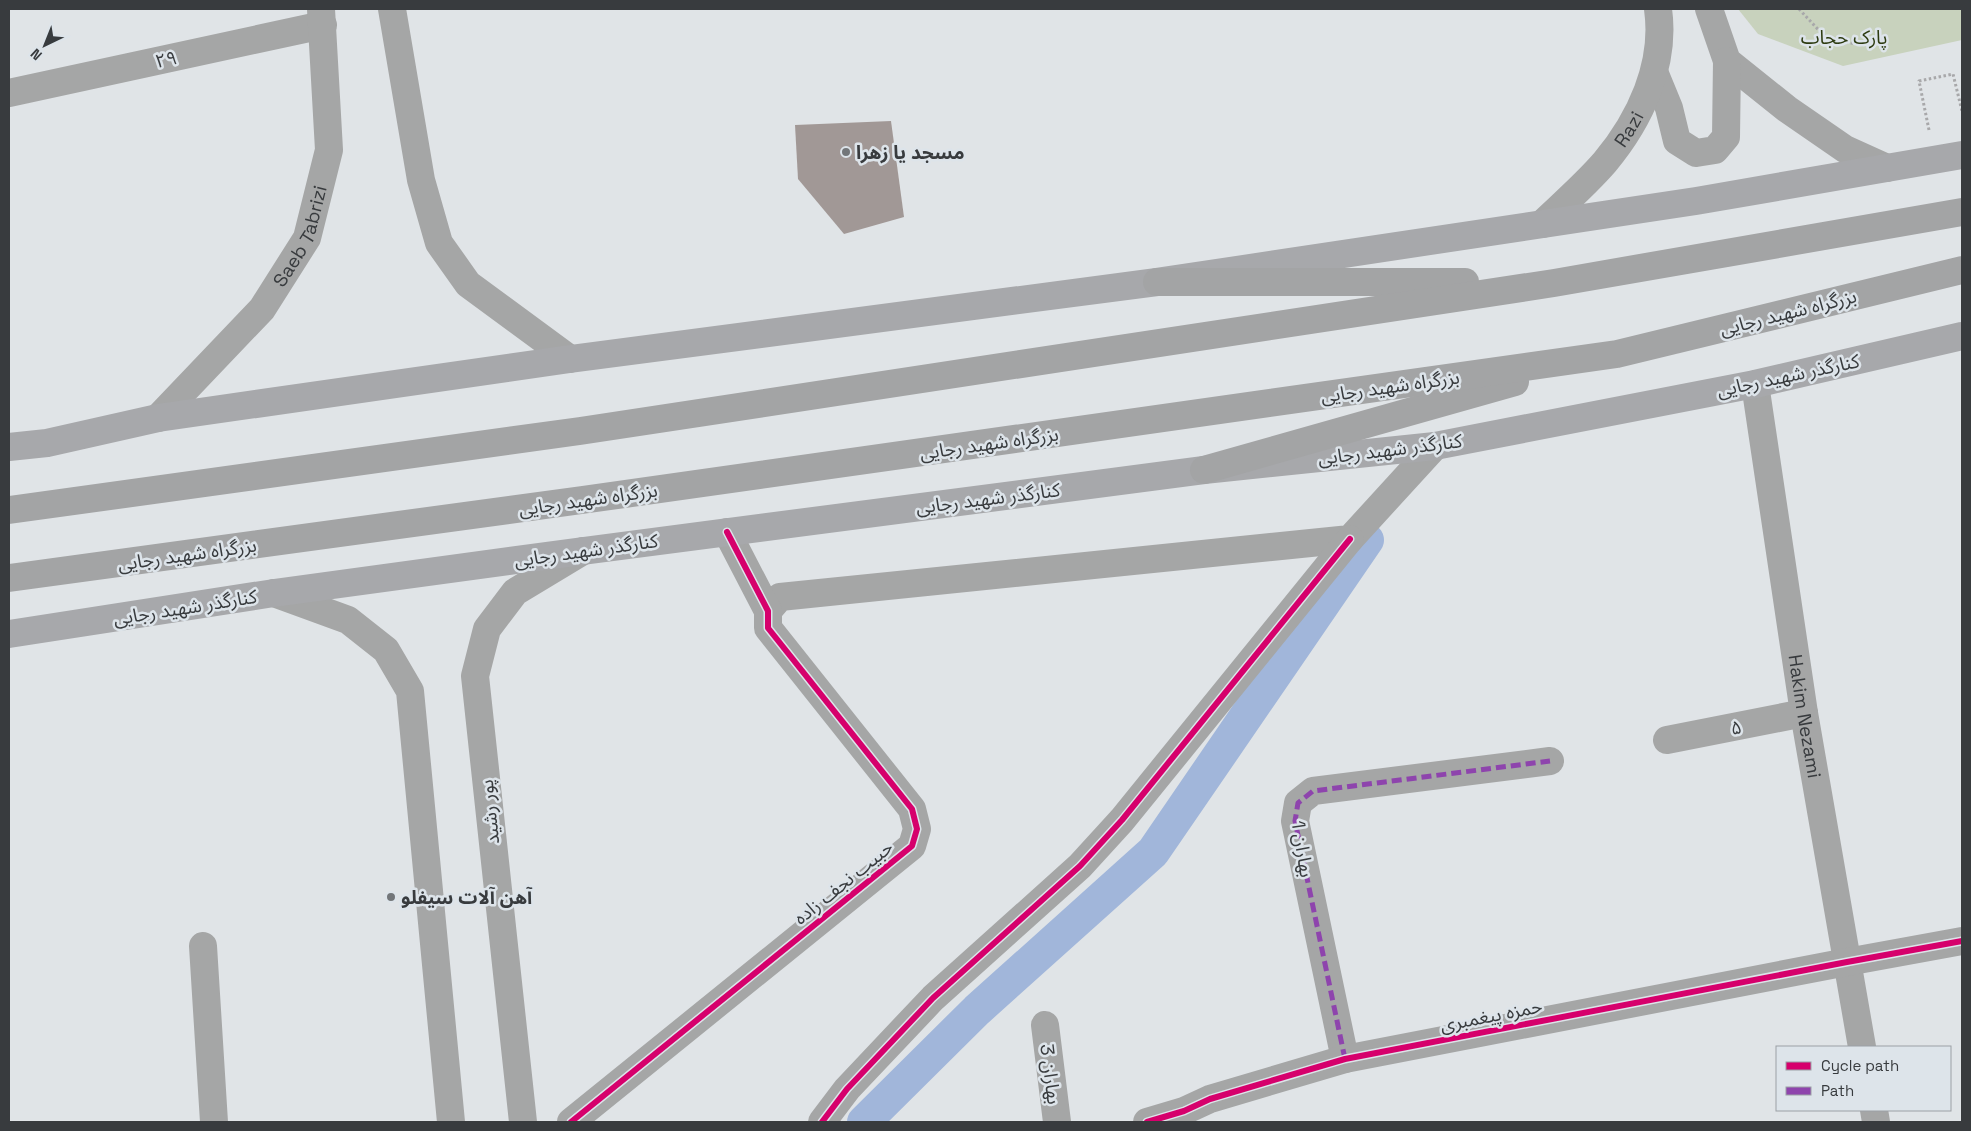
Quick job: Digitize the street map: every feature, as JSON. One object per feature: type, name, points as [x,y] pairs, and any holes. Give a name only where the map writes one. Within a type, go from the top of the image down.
[{"type":"highway","points":[[9,510],[580,431],[1554,283],[1962,212]]},
{"type":"highway","name":"بزرگراه شهید رجایی","points":[[9,578],[632,493],[1617,354],[1962,270]]},
{"type":"highway","points":[[1156,282],[1554,283]]},
{"type":"highway","points":[[1204,470],[1617,354]]},
{"type":"main road","points":[[9,454],[47,443],[158,418],[570,359],[1156,282],[1696,201],[1962,154]]},
{"type":"main road","name":"کنارگذر شهید رجایی","points":[[9,634],[274,593],[582,551],[1204,470],[1435,446],[1755,384],[1962,336]]},
{"type":"main road","points":[[9,447],[47,443]]},
{"type":"street","points":[[392,9],[421,180],[439,243],[468,284],[570,359]]},
{"type":"street","name":"Razi","points":[[1542,224],[1604,163],[1632,126],[1655,74],[1660,27],[1658,9]]},
{"type":"street","points":[[1655,74],[1669,108],[1677,140],[1696,153],[1715,150],[1726,137],[1727,61],[1709,9]]},
{"type":"street","name":"۲۹","points":[[9,93],[322,17]]},
{"type":"street","name":"Saeb Tabrizi","points":[[158,418],[262,310],[307,238],[330,150],[322,17]]},
{"type":"street","points":[[1727,61],[1786,108],[1845,149],[1887,168]]},
{"type":"street","name":"Hakim Nezami","points":[[1755,384],[1804,713],[1862,1046]]},
{"type":"street","points":[[822,1122],[847,1089],[933,998],[1080,866],[1104,840],[1350,539],[1435,446]]},
{"type":"street","name":"حبیب نجف زاده","points":[[571,1122],[912,846],[917,829],[912,809],[768,628],[768,611],[727,532]]},
{"type":"street","points":[[768,611],[780,597],[1350,539]]},
{"type":"street","name":"پور رشید","points":[[523,1122],[475,676],[487,629],[515,592],[582,551]]},
{"type":"street","points":[[274,593],[348,620],[386,650],[410,691],[451,1122]]},
{"type":"street","name":"۵","points":[[1667,740],[1804,713]]},
{"type":"street","name":"بهاران 1","points":[[1345,1059],[1295,821],[1298,803],[1313,791],[1550,762]]},
{"type":"street","name":"حمزه پیغمبری","points":[[1147,1122],[1186,1117],[1210,1099],[1345,1059],[1847,962],[1962,942]]},
{"type":"street","points":[[203,946],[214,1122]]},
{"type":"street","name":"بهاران 3","points":[[1045,1026],[1057,1122]]},
{"type":"path","points":[[1799,9],[1827,39],[1862,45],[1880,33]]},
{"type":"path","points":[[1918,81],[1953,74],[1962,112]]},
{"type":"green space","name":"پارک حجاب","points":[[1738,9],[1962,9],[1962,40],[1843,66],[1758,34]]},
{"type":"building","name":"مسجد یا زهرا","points":[[891,121],[904,217],[844,234],[798,179],[795,125]]},
{"type":"waterway","points":[[864,1122],[977,1010],[1153,852],[1367,540]]},
{"type":"marked path","points":[[1345,1059],[1295,821],[1298,803],[1313,791],[1550,761]]},
{"type":"cycle path","points":[[571,1122],[912,846],[917,829],[912,809],[768,628],[768,611],[727,532]]},
{"type":"cycle path","points":[[822,1122],[847,1089],[933,998],[1080,866],[1122,820],[1350,539]]},
{"type":"cycle path","points":[[1147,1122],[1184,1111],[1210,1099],[1345,1059],[1962,941]]},
{"type":"place","name":"مسجد یا زهرا","points":[[846,152]]},
{"type":"place","name":"آهن آلات سیفلو","points":[[391,897]]}]
